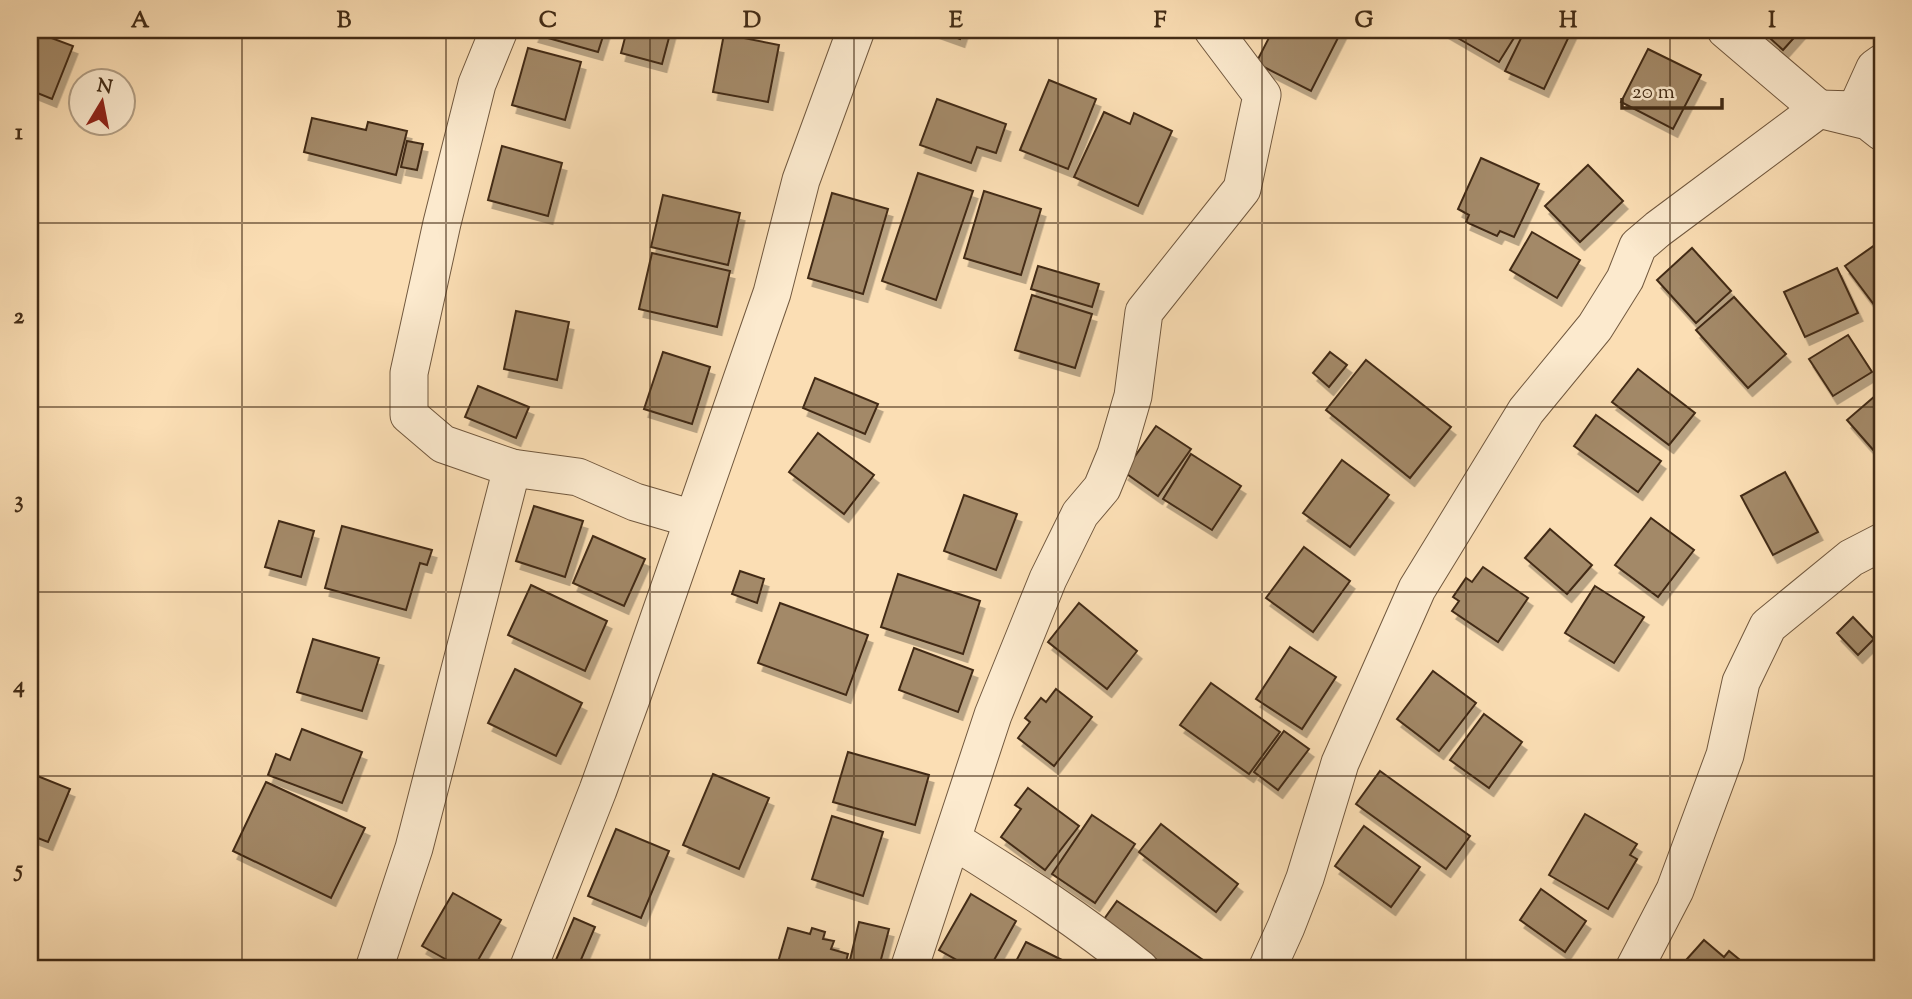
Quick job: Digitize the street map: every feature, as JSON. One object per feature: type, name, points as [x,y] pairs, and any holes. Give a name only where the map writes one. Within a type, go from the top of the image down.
[{"type":"street","points":[[499,30],[477,84],[442,223],[409,373],[409,415],[443,444],[512,468],[578,477],[635,502],[693,519]]},
{"type":"street","points":[[528,969],[598,790],[772,293],[801,180],[856,30]]},
{"type":"street","points":[[909,969],[993,715],[1048,579],[1080,514],[1102,488],[1116,454],[1133,396],[1144,312],[1241,189],[1262,94],[1213,30]]},
{"type":"street","points":[[1726,30],[1819,109],[1868,121],[1882,132]]},
{"type":"street","points":[[1267,969],[1305,878],[1340,762],[1418,589],[1527,411],[1595,327],[1625,279],[1638,246],[1819,109],[1856,110],[1875,68],[1882,63]]},
{"type":"street","points":[[374,969],[414,848],[512,468]]},
{"type":"street","points":[[1634,969],[1675,890],[1725,755],[1741,682],[1768,626],[1851,558],[1882,542]]},
{"type":"street","points":[[953,841],[1031,889],[1140,969]]},
{"type":"building","points":[[30,30],[73,46],[52,99],[30,90]]},
{"type":"building","points":[[536,30],[605,30],[598,52],[534,34]]},
{"type":"building","points":[[627,30],[671,30],[662,64],[621,53]]},
{"type":"building","points":[[935,30],[963,30],[960,39]]},
{"type":"building","points":[[1273,30],[1342,30],[1311,91],[1256,63]]},
{"type":"building","points":[[1444,30],[1519,30],[1499,62]]},
{"type":"building","points":[[1525,30],[1572,30],[1544,89],[1505,71]]},
{"type":"building","points":[[1761,30],[1801,30],[1783,50]]},
{"type":"building","points":[[724,34],[779,45],[768,102],[713,92]]},
{"type":"building","points":[[528,48],[581,62],[565,120],[512,105]]},
{"type":"building","points":[[1648,49],[1701,75],[1673,129],[1621,102]]},
{"type":"building","points":[[1049,80],[1096,99],[1068,169],[1020,150]]},
{"type":"building","points":[[937,99],[1006,124],[996,153],[977,147],[971,163],[920,145]]},
{"type":"building","points":[[1104,112],[1130,124],[1134,113],[1172,131],[1138,206],[1074,177]]},
{"type":"building","points":[[312,118],[366,130],[368,122],[407,131],[396,175],[304,152]]},
{"type":"building","points":[[407,141],[423,144],[417,170],[401,167]]},
{"type":"building","points":[[502,146],[562,163],[548,216],[488,200]]},
{"type":"building","points":[[1481,158],[1539,184],[1514,237],[1500,231],[1497,236],[1466,222],[1469,215],[1458,209]]},
{"type":"building","points":[[1588,165],[1623,201],[1580,242],[1545,206]]},
{"type":"building","points":[[918,173],[973,191],[936,300],[882,281]]},
{"type":"building","points":[[984,191],[1041,209],[1021,275],[964,258]]},
{"type":"building","points":[[832,193],[888,209],[863,294],[808,278]]},
{"type":"building","points":[[663,195],[740,213],[728,265],[651,247]]},
{"type":"building","points":[[1532,232],[1580,260],[1557,298],[1510,270]]},
{"type":"building","points":[[1882,240],[1882,307],[1878,310],[1845,266]]},
{"type":"building","points":[[1692,248],[1731,291],[1696,323],[1657,280]]},
{"type":"building","points":[[652,253],[730,271],[717,327],[639,309]]},
{"type":"building","points":[[1038,266],[1099,284],[1092,307],[1031,289]]},
{"type":"building","points":[[1837,268],[1858,313],[1805,337],[1784,292]]},
{"type":"building","points":[[1032,295],[1092,314],[1075,368],[1015,350]]},
{"type":"building","points":[[1734,297],[1786,354],[1748,388],[1696,330]]},
{"type":"building","points":[[516,311],[569,322],[557,380],[504,369]]},
{"type":"building","points":[[1848,335],[1872,372],[1833,396],[1809,359]]},
{"type":"building","points":[[663,352],[710,367],[692,424],[644,409]]},
{"type":"building","points":[[1330,352],[1347,365],[1329,387],[1313,373]]},
{"type":"building","points":[[1366,360],[1451,427],[1410,478],[1326,410]]},
{"type":"building","points":[[1638,369],[1695,413],[1669,445],[1612,402]]},
{"type":"building","points":[[815,378],[878,404],[865,434],[803,408]]},
{"type":"building","points":[[478,386],[529,407],[516,438],[465,417]]},
{"type":"building","points":[[1882,390],[1882,460],[1847,420]]},
{"type":"building","points":[[1596,415],[1661,461],[1638,492],[1574,446]]},
{"type":"building","points":[[1156,426],[1191,449],[1158,496],[1124,472]]},
{"type":"building","points":[[818,433],[874,475],[844,514],[789,472]]},
{"type":"building","points":[[1191,454],[1241,486],[1212,530],[1163,499]]},
{"type":"building","points":[[1342,460],[1389,495],[1350,547],[1303,513]]},
{"type":"building","points":[[1785,472],[1818,532],[1773,555],[1741,496]]},
{"type":"building","points":[[964,495],[1017,514],[996,570],[944,551]]},
{"type":"building","points":[[534,506],[583,521],[565,577],[516,561]]},
{"type":"building","points":[[1651,518],[1694,550],[1658,597],[1615,565]]},
{"type":"building","points":[[279,521],[314,531],[301,577],[265,567]]},
{"type":"building","points":[[342,526],[432,550],[427,565],[420,563],[406,610],[325,588]]},
{"type":"building","points":[[1550,529],[1592,565],[1567,594],[1525,558]]},
{"type":"building","points":[[593,536],[645,559],[624,606],[573,583]]},
{"type":"building","points":[[1304,547],[1350,581],[1313,632],[1266,598]]},
{"type":"building","points":[[1483,567],[1528,598],[1498,642],[1452,611],[1459,601],[1453,597],[1466,578],[1472,582]]},
{"type":"building","points":[[740,571],[764,579],[757,603],[732,594]]},
{"type":"building","points":[[898,574],[980,601],[963,654],[881,627]]},
{"type":"building","points":[[531,585],[607,621],[585,671],[508,635]]},
{"type":"building","points":[[1595,586],[1644,617],[1614,663],[1565,633]]},
{"type":"building","points":[[780,603],[868,635],[846,695],[758,663]]},
{"type":"building","points":[[1079,603],[1137,651],[1107,689],[1048,642]]},
{"type":"building","points":[[1853,617],[1874,639],[1858,655],[1837,633]]},
{"type":"building","points":[[313,639],[379,658],[362,711],[297,692]]},
{"type":"building","points":[[1290,647],[1336,677],[1302,729],[1256,699]]},
{"type":"building","points":[[914,648],[973,670],[958,712],[899,690]]},
{"type":"building","points":[[515,669],[582,703],[556,756],[488,723]]},
{"type":"building","points":[[1433,671],[1476,703],[1439,751],[1397,719]]},
{"type":"building","points":[[1211,683],[1280,732],[1249,774],[1180,725]]},
{"type":"building","points":[[1056,689],[1092,717],[1054,766],[1018,738],[1030,722],[1025,718],[1041,698],[1046,702]]},
{"type":"building","points":[[1484,714],[1522,742],[1489,788],[1450,760]]},
{"type":"building","points":[[302,729],[362,752],[342,803],[268,775],[276,754],[290,760]]},
{"type":"building","points":[[1284,731],[1309,749],[1278,790],[1254,772]]},
{"type":"building","points":[[848,752],[929,775],[915,825],[833,802]]},
{"type":"building","points":[[1380,771],[1470,836],[1446,869],[1356,804]]},
{"type":"building","points":[[30,773],[70,789],[48,842],[30,835]]},
{"type":"building","points":[[713,774],[769,798],[739,869],[683,845]]},
{"type":"building","points":[[266,782],[365,828],[331,898],[233,851]]},
{"type":"building","points":[[1028,788],[1079,826],[1045,870],[1001,837],[1021,809],[1015,805]]},
{"type":"building","points":[[1585,814],[1637,844],[1630,855],[1637,859],[1608,909],[1549,875]]},
{"type":"building","points":[[1092,815],[1135,844],[1095,903],[1052,874]]},
{"type":"building","points":[[832,816],[883,832],[863,896],[812,879]]},
{"type":"building","points":[[1161,824],[1238,884],[1216,912],[1139,852]]},
{"type":"building","points":[[1364,826],[1420,867],[1391,907],[1335,866]]},
{"type":"building","points":[[616,829],[669,851],[641,918],[588,896]]},
{"type":"building","points":[[1541,889],[1586,921],[1565,952],[1520,920]]},
{"type":"building","points":[[453,893],[501,920],[473,969],[463,969],[422,946]]},
{"type":"building","points":[[971,894],[1016,921],[989,969],[973,969],[939,950]]},
{"type":"building","points":[[1117,901],[1206,962],[1201,969],[1170,969],[1102,922]]},
{"type":"building","points":[[574,918],[595,927],[577,969],[552,969]]},
{"type":"building","points":[[859,922],[889,929],[879,967],[850,960]]},
{"type":"building","points":[[788,928],[810,934],[812,928],[825,932],[823,939],[834,941],[831,949],[848,954],[844,969],[776,969]]},
{"type":"building","points":[[1704,940],[1724,957],[1729,951],[1751,969],[1678,969]]},
{"type":"building","points":[[1026,942],[1074,966],[1072,969],[1012,969]]}]
